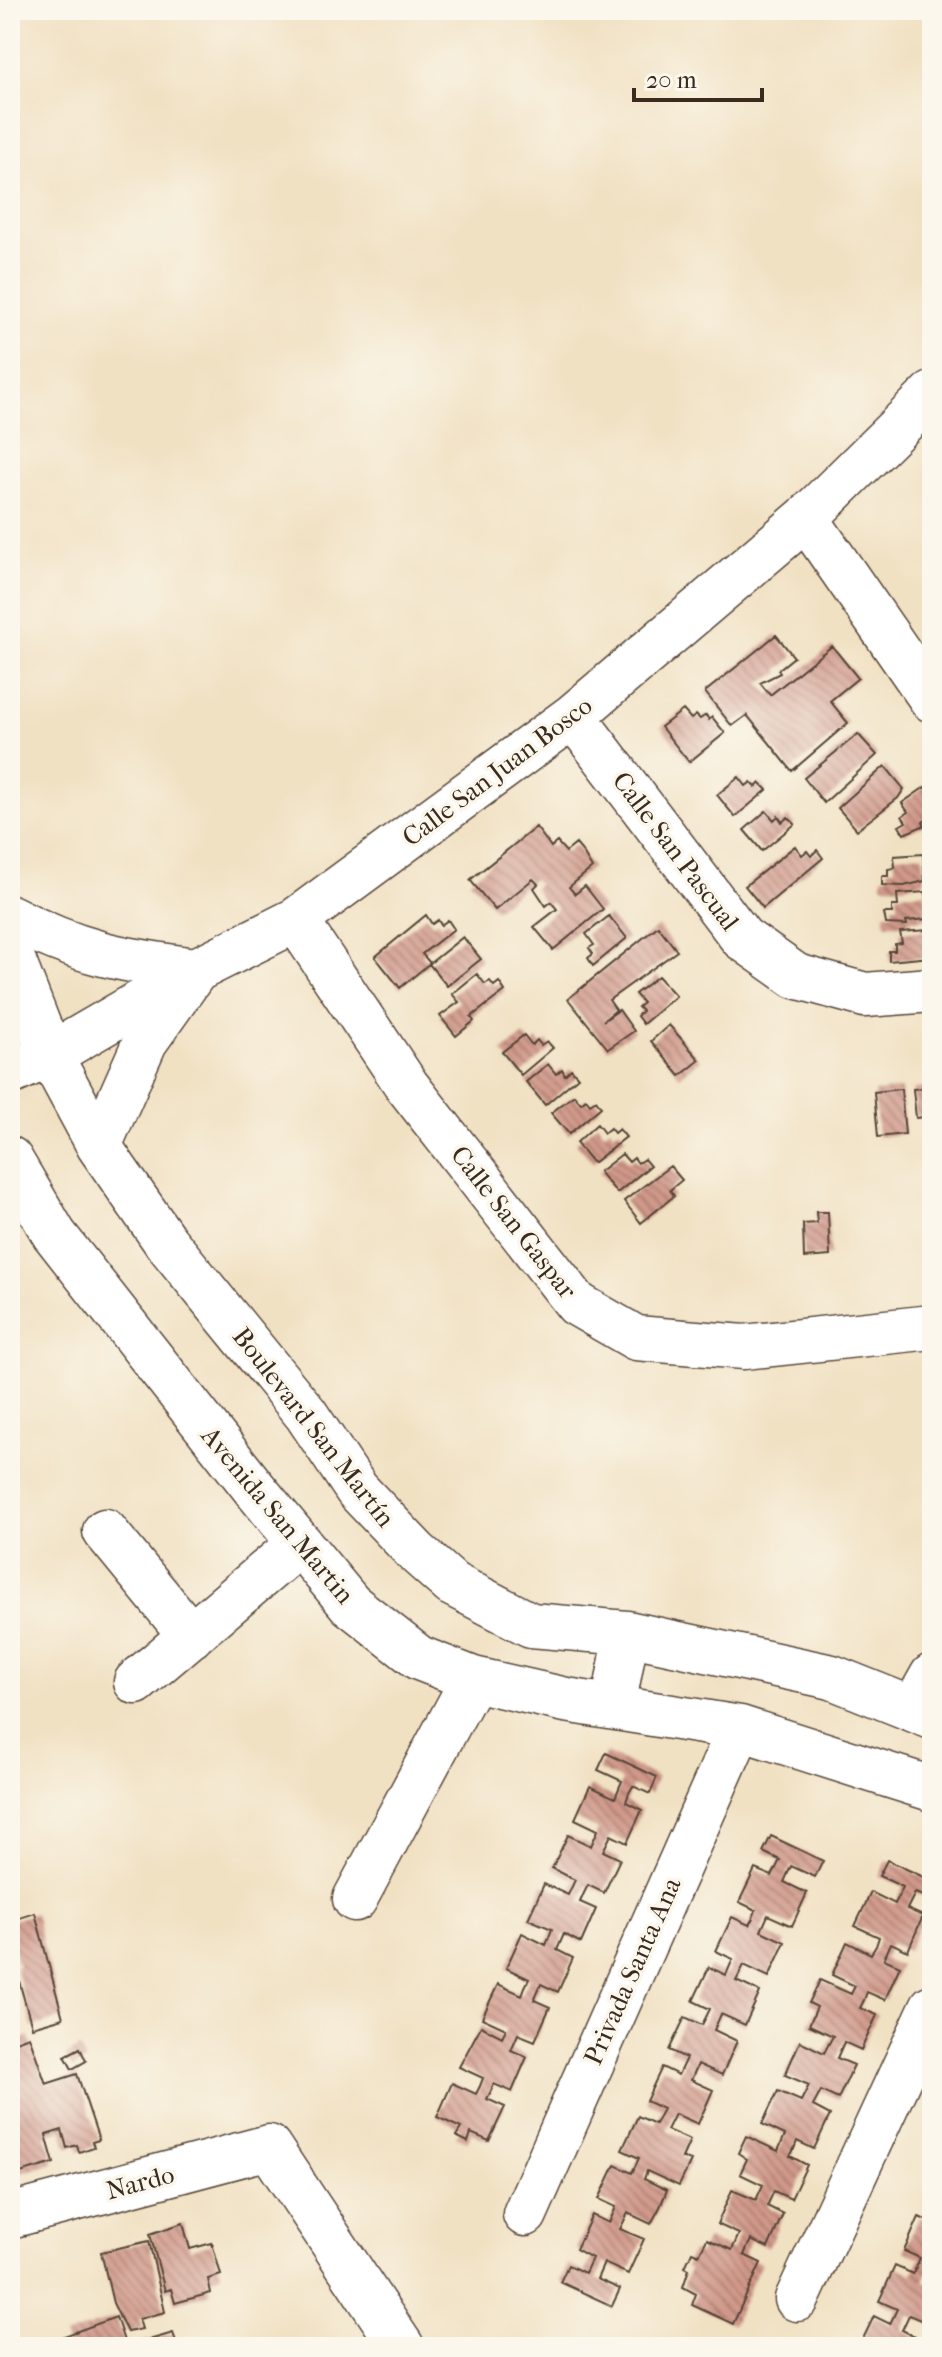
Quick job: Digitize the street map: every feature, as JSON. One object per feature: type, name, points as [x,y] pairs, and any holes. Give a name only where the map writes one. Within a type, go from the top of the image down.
[{"type":"street","name":"Calle San Juan Bosco","points":[[10,1073],[50,1055],[196,970],[296,920],[573,716],[806,518],[932,394]]},
{"type":"street","points":[[806,518],[932,700]]},
{"type":"street","name":"Calle San Pascual","points":[[573,716],[742,938],[796,976],[865,995],[932,990]]},
{"type":"street","points":[[10,917],[67,945],[116,959],[196,970],[145,1042],[99,1146]]},
{"type":"street","name":"Calle San Gaspar","points":[[296,920],[407,1086],[577,1304],[636,1338],[744,1347],[932,1327]]},
{"type":"street","name":"Boulevard San Martín","points":[[10,952],[50,1055],[99,1146],[165,1241],[306,1414],[357,1490],[416,1552],[452,1584],[531,1625],[627,1633],[926,1700]]},
{"type":"street","name":"Avenida San Martin","points":[[10,1159],[72,1258],[300,1543],[350,1604],[419,1658],[473,1679],[740,1728],[932,1789]]},
{"type":"street","points":[[105,1531],[191,1636]]},
{"type":"street","points":[[136,1682],[300,1543]]},
{"type":"street","points":[[613,1707],[627,1633]]},
{"type":"street","points":[[355,1899],[473,1679]]},
{"type":"street","name":"Privada Santa Ana","points":[[525,2214],[740,1728]]},
{"type":"street","points":[[797,2299],[932,2007]]},
{"type":"street","name":"Nardo","points":[[10,2216],[269,2147],[402,2347]]},
{"type":"building","points":[[776,635],[794,657],[778,670],[780,673],[760,683],[770,695],[832,646],[858,678],[830,701],[848,723],[792,771],[747,715],[732,726],[705,692]]},
{"type":"building","points":[[683,710],[691,719],[696,715],[700,719],[706,715],[709,720],[712,717],[725,733],[689,762],[661,727]]},
{"type":"building","points":[[858,734],[877,755],[824,803],[804,778]]},
{"type":"building","points":[[885,766],[904,789],[898,798],[857,830],[838,808]]},
{"type":"building","points":[[739,777],[746,786],[751,782],[756,787],[760,783],[767,790],[735,817],[717,795]]},
{"type":"building","points":[[925,787],[932,798],[932,816],[923,822],[925,825],[904,834],[899,826],[906,822],[902,816],[908,812],[902,803]]},
{"type":"building","points":[[766,811],[774,820],[778,816],[782,822],[788,817],[795,824],[762,851],[744,830]]},
{"type":"building","points":[[536,827],[551,847],[557,842],[566,852],[576,844],[582,851],[592,868],[569,887],[575,894],[585,886],[603,909],[553,950],[534,927],[557,909],[551,902],[546,906],[534,888],[538,884],[533,879],[495,910],[470,880]]},
{"type":"building","points":[[795,846],[802,855],[807,851],[811,856],[817,850],[823,858],[763,908],[745,886]]},
{"type":"building","points":[[923,854],[925,881],[904,886],[882,885],[882,876],[888,876],[888,869],[895,868],[894,856]]},
{"type":"building","points":[[926,892],[928,919],[906,921],[907,925],[886,924],[884,913],[892,913],[892,906],[898,906],[897,894]]},
{"type":"building","points":[[426,915],[432,924],[438,920],[441,925],[448,920],[454,929],[422,954],[430,963],[400,988],[375,957]]},
{"type":"building","points":[[609,916],[627,938],[593,966],[588,958],[593,954],[589,948],[594,945],[586,934]]},
{"type":"building","points":[[658,926],[677,951],[609,1000],[616,1010],[603,1021],[619,1010],[634,1031],[608,1049],[568,999]]},
{"type":"building","points":[[929,930],[931,957],[889,961],[889,951],[895,951],[895,944],[902,943],[900,932]]},
{"type":"building","points":[[463,937],[481,959],[447,986],[429,964]]},
{"type":"building","points":[[477,974],[485,984],[490,981],[494,986],[499,982],[505,991],[471,1017],[474,1021],[456,1036],[440,1016],[459,1002],[452,994]]},
{"type":"building","points":[[658,976],[676,996],[643,1024],[637,1016],[642,1011],[638,1007],[643,1003],[635,994]]},
{"type":"building","points":[[669,1025],[700,1060],[680,1076],[651,1041]]},
{"type":"building","points":[[524,1035],[532,1045],[537,1040],[541,1045],[547,1041],[553,1048],[521,1075],[502,1052]]},
{"type":"building","points":[[548,1064],[556,1074],[562,1069],[565,1075],[571,1069],[578,1077],[545,1105],[526,1082]]},
{"type":"building","points":[[932,1087],[932,1123],[925,1124],[925,1117],[916,1118],[913,1089]]},
{"type":"building","points":[[901,1089],[905,1134],[878,1137],[874,1092]]},
{"type":"building","points":[[574,1095],[581,1103],[586,1099],[590,1104],[596,1100],[601,1107],[569,1134],[551,1113]]},
{"type":"building","points":[[597,1124],[604,1133],[610,1128],[614,1133],[619,1129],[626,1137],[593,1163],[576,1143]]},
{"type":"building","points":[[622,1154],[629,1162],[634,1158],[638,1163],[644,1159],[650,1166],[617,1193],[599,1172]]},
{"type":"building","points":[[670,1166],[682,1180],[670,1190],[674,1196],[641,1223],[624,1201]]},
{"type":"building","points":[[816,1212],[828,1212],[830,1256],[804,1258],[803,1224],[817,1223]]},
{"type":"building","points":[[606,1753],[657,1777],[650,1794],[633,1786],[629,1793],[626,1802],[642,1810],[627,1843],[611,1835],[603,1851],[620,1859],[604,1893],[588,1885],[584,1893],[580,1902],[596,1909],[581,1943],[564,1934],[557,1950],[573,1958],[558,1992],[541,1984],[534,2000],[550,2007],[535,2041],[518,2034],[511,2050],[527,2057],[512,2092],[494,2084],[487,2099],[505,2107],[489,2141],[471,2133],[468,2142],[456,2136],[461,2128],[437,2117],[452,2083],[476,2094],[480,2086],[483,2078],[459,2067],[481,2026],[502,2037],[506,2029],[482,2018],[498,1984],[522,1995],[529,1979],[506,1968],[522,1933],[546,1945],[552,1929],[528,1919],[544,1884],[568,1895],[575,1880],[552,1868],[568,1835],[591,1846],[598,1830],[575,1819],[590,1786],[615,1798],[622,1781],[598,1770]]},
{"type":"building","points":[[771,1836],[823,1861],[815,1877],[791,1866],[784,1882],[807,1893],[792,1926],[768,1915],[761,1931],[785,1942],[769,1977],[744,1965],[736,1981],[760,1992],[745,2025],[721,2014],[714,2030],[737,2041],[722,2075],[698,2064],[691,2080],[713,2090],[698,2124],[675,2114],[667,2130],[690,2140],[682,2158],[691,2161],[679,2186],[647,2171],[644,2179],[667,2190],[651,2224],[628,2213],[620,2229],[644,2239],[628,2274],[604,2263],[597,2279],[620,2289],[612,2306],[560,2282],[568,2265],[585,2273],[592,2258],[576,2249],[592,2215],[609,2223],[616,2207],[599,2199],[615,2165],[632,2173],[639,2158],[622,2150],[638,2116],[655,2124],[663,2109],[646,2101],[662,2067],[678,2075],[686,2058],[669,2050],[685,2017],[702,2025],[710,2009],[693,2001],[709,1967],[726,1975],[733,1959],[716,1951],[732,1917],[749,1925],[753,1918],[756,1910],[739,1902],[755,1869],[772,1876],[780,1860],[763,1852]]},
{"type":"building","points":[[887,1860],[932,1881],[932,1899],[915,1893],[907,1909],[923,1916],[908,1951],[891,1943],[884,1959],[900,1966],[885,2000],[867,1992],[860,2008],[877,2015],[861,2050],[844,2042],[837,2058],[854,2065],[838,2099],[821,2091],[813,2106],[830,2115],[814,2149],[797,2141],[790,2156],[807,2165],[791,2199],[774,2191],[767,2206],[783,2214],[768,2248],[751,2240],[747,2248],[744,2255],[761,2263],[733,2324],[692,2305],[696,2294],[683,2287],[689,2269],[685,2267],[692,2252],[699,2255],[707,2239],[732,2250],[739,2234],[717,2224],[732,2190],[756,2200],[763,2185],[740,2174],[747,2159],[738,2153],[746,2136],[778,2151],[785,2135],[762,2124],[778,2091],[801,2101],[809,2085],[785,2075],[800,2041],[824,2053],[833,2036],[809,2025],[817,2007],[809,2003],[820,1980],[851,1994],[855,1986],[832,1975],[847,1942],[871,1954],[876,1946],[879,1937],[855,1926],[871,1892],[895,1904],[903,1887],[879,1876]]},
{"type":"building","points":[[35,1913],[63,2018],[32,2027],[15,1967],[18,1966],[10,1938],[10,1921]]},
{"type":"building","points":[[29,2036],[46,2084],[77,2074],[99,2140],[92,2142],[94,2147],[79,2152],[77,2145],[67,2148],[62,2130],[46,2135],[54,2163],[10,2176],[10,2043]]},
{"type":"building","points":[[80,2048],[86,2061],[72,2069],[65,2056]]},
{"type":"building","points":[[919,2217],[932,2223],[932,2264],[924,2281],[932,2285],[932,2325],[909,2315],[902,2330],[926,2342],[923,2347],[859,2347],[874,2316],[890,2324],[897,2309],[879,2301],[895,2266],[913,2274],[920,2258],[904,2251]]},
{"type":"building","points":[[183,2223],[190,2249],[212,2243],[221,2275],[208,2279],[211,2293],[175,2303],[171,2289],[165,2291],[150,2234]]},
{"type":"building","points":[[149,2241],[165,2312],[139,2319],[142,2329],[127,2332],[113,2303],[101,2252]]},
{"type":"building","points":[[116,2317],[126,2347],[68,2347],[64,2336]]},
{"type":"building","points":[[173,2333],[178,2347],[129,2347],[129,2346]]}]
